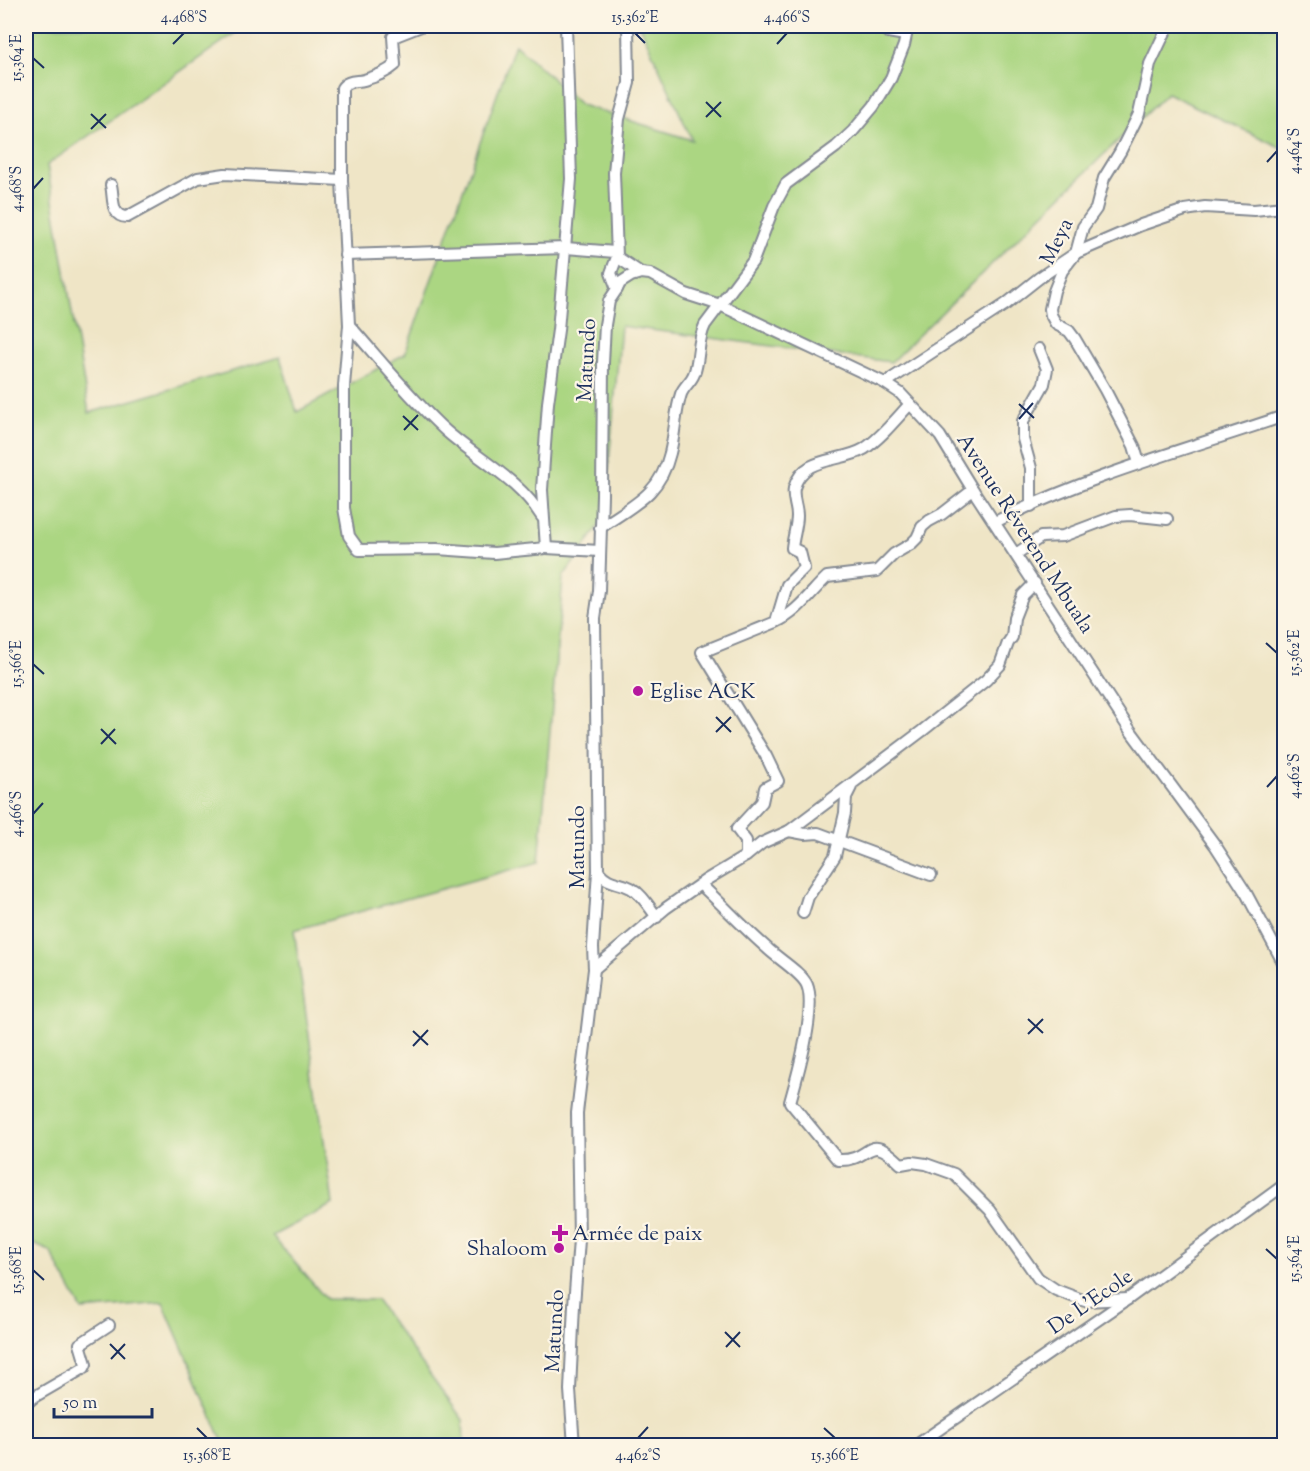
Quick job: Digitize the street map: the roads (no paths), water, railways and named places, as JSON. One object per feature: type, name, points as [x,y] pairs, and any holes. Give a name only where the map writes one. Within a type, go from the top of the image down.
[{"type":"street","points":[[421,26],[393,37],[395,66],[386,73],[344,84],[342,88],[342,180],[349,326],[344,386],[344,508],[349,536],[359,550],[437,549],[495,553],[546,548],[600,551]]},
{"type":"street","points":[[546,548],[542,490],[548,403],[558,330],[571,179],[566,26]]},
{"type":"street","name":"Matundo","points":[[574,1446],[570,1390],[579,1240],[577,1113],[594,969],[593,946],[598,871],[595,636],[600,551],[605,325],[609,301],[617,289],[611,273],[616,255],[614,173],[619,119],[628,83],[627,26]]},
{"type":"street","points":[[600,528],[647,495],[655,488],[662,476],[670,454],[681,395],[694,373],[700,334],[753,261],[774,206],[786,184],[836,147],[853,131],[874,106],[891,78],[904,45],[906,30],[888,32],[878,26]]},
{"type":"street","name":"Meya","points":[[1139,464],[1134,446],[1106,390],[1069,331],[1056,324],[1050,309],[1062,271],[1076,253],[1083,227],[1100,201],[1104,178],[1139,114],[1150,64],[1168,26]]},
{"type":"street","points":[[111,185],[114,208],[118,215],[123,217],[134,214],[191,181],[206,176],[225,174],[342,180]]},
{"type":"street","points":[[885,383],[928,352],[1006,304],[1076,253],[1185,210],[1205,207],[1254,210],[1284,207]]},
{"type":"street","points":[[345,255],[566,248],[616,255]]},
{"type":"street","name":"Avenue Réverend Mbuala","points":[[616,255],[641,273],[650,274],[686,294],[720,305],[885,383],[910,404],[940,436],[1130,730],[1215,846],[1246,893],[1284,964]]},
{"type":"street","points":[[617,289],[620,283],[641,273]]},
{"type":"street","points":[[349,326],[422,409],[449,434],[512,482],[533,502],[544,520]]},
{"type":"street","points":[[1031,506],[1031,468],[1023,439],[1023,421],[1044,384],[1047,369],[1039,349]]},
{"type":"street","points":[[776,622],[787,585],[804,568],[800,552],[792,548],[797,517],[794,489],[798,479],[818,462],[864,449],[910,404]]},
{"type":"street","points":[[995,522],[1139,464],[1284,416]]},
{"type":"street","points":[[746,856],[746,841],[737,829],[762,802],[765,788],[778,781],[766,756],[702,652],[787,617],[827,577],[877,571],[894,554],[911,544],[929,520],[942,514],[973,490]]},
{"type":"street","points":[[1016,554],[1041,537],[1063,536],[1116,516],[1130,515],[1167,519]]},
{"type":"street","points":[[594,969],[657,917],[701,885],[762,843],[789,831],[986,680],[1000,665],[1012,637],[1014,618],[1023,595],[1035,584]]},
{"type":"street","points":[[803,913],[808,897],[835,856],[845,813],[846,797],[852,784]]},
{"type":"street","points":[[789,831],[806,834],[818,833],[931,874]]},
{"type":"street","points":[[598,871],[606,881],[633,889],[657,917]]},
{"type":"street","points":[[701,885],[807,985],[809,1010],[806,1039],[790,1102],[838,1160],[851,1160],[873,1147],[885,1148],[901,1164],[912,1162],[926,1164],[954,1174],[990,1210],[1038,1278],[1056,1290],[1085,1301],[1128,1299]]},
{"type":"street","name":"De L'Ecole","points":[[915,1446],[1128,1299],[1284,1185]]},
{"type":"street","points":[[26,1404],[34,1396],[84,1368],[86,1364],[80,1344],[109,1325]]},
{"type":"place","name":"Eglise ACK","points":[[638,691]]},
{"type":"place","name":"Armée de paix","points":[[560,1233]]},
{"type":"place","name":"Shaloom","points":[[559,1248]]}]
